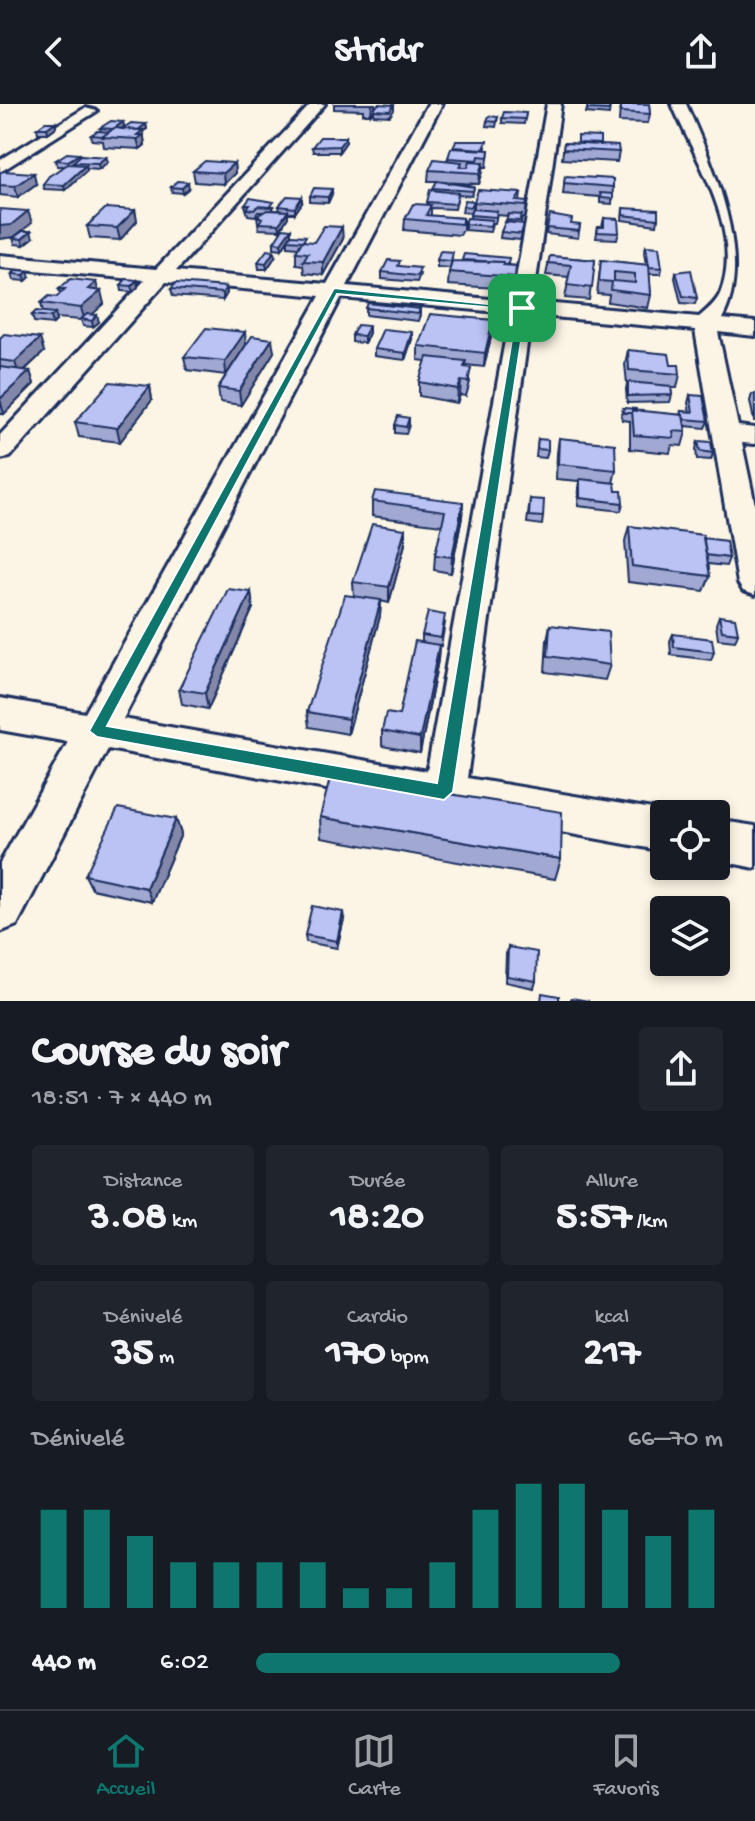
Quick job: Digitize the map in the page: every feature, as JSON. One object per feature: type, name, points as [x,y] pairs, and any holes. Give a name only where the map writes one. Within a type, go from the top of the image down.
[{"type":"street","points":[[0,451],[318,104]]},
{"type":"street","points":[[0,909],[435,104]]},
{"type":"street","points":[[444,792],[554,104]]},
{"type":"street","points":[[679,104],[699,152],[721,190],[741,256],[730,297],[705,324]]},
{"type":"street","points":[[0,167],[90,111]]},
{"type":"street","points":[[0,261],[755,329]]},
{"type":"street","points":[[705,324],[755,583]]},
{"type":"street","points":[[726,433],[755,436]]},
{"type":"street","points":[[0,714],[650,829]]},
{"type":"street","points":[[730,843],[755,847]]},
{"type":"building","points":[[378,104],[394,105],[390,111],[374,110]]},
{"type":"building","points":[[588,104],[610,105],[609,110],[587,109]]},
{"type":"building","points":[[621,104],[649,104],[650,114],[621,112]]},
{"type":"building","points":[[504,112],[526,113],[525,119],[502,118]]},
{"type":"building","points":[[489,116],[498,117],[496,122],[487,121]]},
{"type":"building","points":[[111,121],[123,122],[113,129],[100,128]]},
{"type":"building","points":[[45,122],[55,122],[47,128],[37,128]]},
{"type":"building","points":[[131,123],[146,124],[138,130],[122,129]]},
{"type":"building","points":[[114,128],[143,130],[137,135],[143,135],[138,139],[102,137]]},
{"type":"building","points":[[97,131],[109,132],[103,136],[91,135]]},
{"type":"building","points":[[578,136],[600,137],[600,144],[578,143]]},
{"type":"building","points":[[320,137],[346,137],[339,146],[312,147]]},
{"type":"building","points":[[456,141],[487,141],[484,149],[453,147]]},
{"type":"building","points":[[564,143],[618,146],[619,152],[563,149]]},
{"type":"building","points":[[451,148],[489,150],[488,157],[479,156],[478,160],[448,158]]},
{"type":"building","points":[[67,153],[79,154],[68,161],[56,160]]},
{"type":"building","points":[[81,155],[106,157],[98,163],[73,162]]},
{"type":"building","points":[[434,159],[462,162],[460,167],[468,167],[470,161],[484,162],[480,173],[429,170]]},
{"type":"building","points":[[205,161],[234,163],[223,173],[193,171]]},
{"type":"building","points":[[68,164],[86,165],[64,185],[43,184],[49,176]]},
{"type":"building","points":[[0,173],[34,173],[15,186],[0,185]]},
{"type":"building","points":[[565,176],[613,179],[613,187],[564,183]]},
{"type":"building","points":[[177,181],[188,182],[182,188],[171,187]]},
{"type":"building","points":[[437,181],[474,187],[473,191],[433,188]]},
{"type":"building","points":[[314,188],[332,189],[328,197],[310,196]]},
{"type":"building","points":[[430,190],[458,193],[456,204],[427,202]]},
{"type":"building","points":[[478,190],[521,193],[516,201],[527,202],[526,206],[474,202]]},
{"type":"building","points":[[600,193],[613,194],[613,199],[601,198]]},
{"type":"building","points":[[287,196],[302,197],[295,208],[279,206]]},
{"type":"building","points":[[250,198],[274,202],[270,207],[247,209],[250,205],[245,205]]},
{"type":"building","points":[[465,200],[474,201],[471,207],[463,206]]},
{"type":"building","points":[[413,204],[431,205],[426,215],[463,218],[461,224],[405,219]]},
{"type":"building","points":[[106,208],[135,210],[117,228],[87,226]]},
{"type":"building","points":[[623,208],[658,210],[658,219],[623,215]]},
{"type":"building","points":[[0,209],[28,211],[11,225],[0,226]]},
{"type":"building","points":[[472,209],[497,211],[496,217],[470,215]]},
{"type":"building","points":[[267,210],[288,211],[279,224],[259,223],[262,218],[257,216]]},
{"type":"building","points":[[509,214],[522,215],[520,221],[506,220]]},
{"type":"building","points":[[550,215],[572,219],[571,224],[580,225],[579,231],[547,228]]},
{"type":"building","points":[[467,218],[492,220],[490,226],[465,224]]},
{"type":"building","points":[[604,218],[618,219],[619,233],[597,232],[598,227],[604,227]]},
{"type":"building","points":[[505,222],[524,224],[521,234],[501,232]]},
{"type":"building","points":[[324,226],[342,227],[323,262],[303,261],[308,253],[296,252],[302,241],[314,242]]},
{"type":"building","points":[[283,228],[291,229],[281,243],[274,242]]},
{"type":"building","points":[[23,231],[31,231],[22,239],[13,238]]},
{"type":"building","points":[[291,235],[306,236],[303,241],[288,240]]},
{"type":"building","points":[[646,246],[659,247],[662,268],[649,267]]},
{"type":"building","points":[[267,250],[274,251],[266,263],[258,262]]},
{"type":"building","points":[[440,251],[453,252],[451,261],[437,260]]},
{"type":"building","points":[[464,254],[509,258],[508,264],[503,264],[462,260]]},
{"type":"building","points":[[550,256],[595,260],[592,288],[567,285],[571,265],[548,263]]},
{"type":"building","points":[[388,260],[400,261],[398,266],[420,268],[417,276],[382,272]]},
{"type":"building","points":[[601,260],[649,265],[651,295],[611,290],[612,282],[599,281]],"holes":[[[614,272],[635,274],[635,283],[614,281]]]},
{"type":"building","points":[[452,261],[503,262],[503,265],[516,266],[515,277],[449,272]]},
{"type":"building","points":[[17,270],[28,271],[24,275],[12,274]]},
{"type":"building","points":[[691,270],[697,298],[683,296],[676,272]]},
{"type":"building","points":[[70,279],[96,282],[88,289],[101,291],[81,308],[41,303],[49,296],[57,297],[65,289],[59,289]]},
{"type":"building","points":[[126,279],[137,280],[131,286],[121,285]]},
{"type":"building","points":[[176,283],[226,287],[223,293],[171,289]]},
{"type":"building","points":[[368,303],[420,309],[418,314],[366,308]]},
{"type":"building","points":[[36,311],[55,313],[51,317],[32,315]]},
{"type":"building","points":[[87,314],[97,315],[92,321],[81,319]]},
{"type":"building","points":[[430,314],[493,320],[485,353],[418,346]]},
{"type":"building","points":[[357,325],[369,326],[364,336],[352,335]]},
{"type":"building","points":[[206,328],[245,332],[225,361],[184,357]]},
{"type":"building","points":[[383,329],[412,332],[405,353],[374,349]]},
{"type":"building","points":[[4,334],[40,338],[15,362],[0,360],[0,338]]},
{"type":"building","points":[[252,336],[272,339],[239,391],[218,388]]},
{"type":"building","points":[[628,350],[669,354],[671,365],[679,365],[680,374],[629,370]]},
{"type":"building","points":[[427,357],[466,361],[464,367],[471,368],[468,382],[461,381],[458,389],[419,382]]},
{"type":"building","points":[[0,367],[30,371],[0,399]]},
{"type":"building","points":[[110,382],[150,386],[117,428],[75,422]]},
{"type":"building","points":[[628,382],[671,386],[672,395],[628,396]]},
{"type":"building","points":[[690,395],[703,396],[708,421],[684,419],[681,411],[693,412]]},
{"type":"building","points":[[623,408],[636,409],[636,411],[624,413]]},
{"type":"building","points":[[632,410],[683,415],[686,432],[673,431],[674,438],[634,435]]},
{"type":"building","points":[[398,416],[409,418],[406,427],[395,425]]},
{"type":"building","points":[[559,438],[615,444],[616,470],[558,464]]},
{"type":"building","points":[[538,439],[548,440],[548,450],[537,449]]},
{"type":"building","points":[[698,441],[711,442],[713,453],[700,451]]},
{"type":"building","points":[[580,479],[615,483],[616,491],[622,491],[623,503],[580,498]]},
{"type":"building","points":[[375,491],[463,502],[452,557],[435,555],[445,511],[372,501]]},
{"type":"building","points":[[530,499],[544,500],[543,517],[529,516]]},
{"type":"building","points":[[372,524],[405,529],[389,587],[353,582]]},
{"type":"building","points":[[629,526],[703,535],[710,576],[632,566]]},
{"type":"building","points":[[703,538],[726,541],[729,558],[706,555]]},
{"type":"building","points":[[228,589],[251,592],[205,693],[179,689]]},
{"type":"building","points":[[345,595],[381,600],[348,719],[307,712]]},
{"type":"building","points":[[428,612],[445,615],[441,638],[422,635]]},
{"type":"building","points":[[719,616],[735,618],[738,633],[722,631]]},
{"type":"building","points":[[550,625],[608,632],[610,665],[548,656]]},
{"type":"building","points":[[673,634],[712,639],[714,652],[674,647]]},
{"type":"building","points":[[415,641],[439,645],[420,738],[382,731],[386,713],[399,715]]},
{"type":"building","points":[[331,775],[562,812],[561,859],[320,817]]},
{"type":"building","points":[[118,808],[176,819],[146,888],[85,875]]},
{"type":"building","points":[[312,906],[343,912],[337,941],[305,935]]},
{"type":"building","points":[[508,947],[537,952],[536,981],[507,976]]},
{"type":"building","points":[[542,993],[559,996],[559,1001],[541,1001]]},
{"type":"route","points":[[334,291],[522,308],[444,792],[97,731],[334,291]]}]
